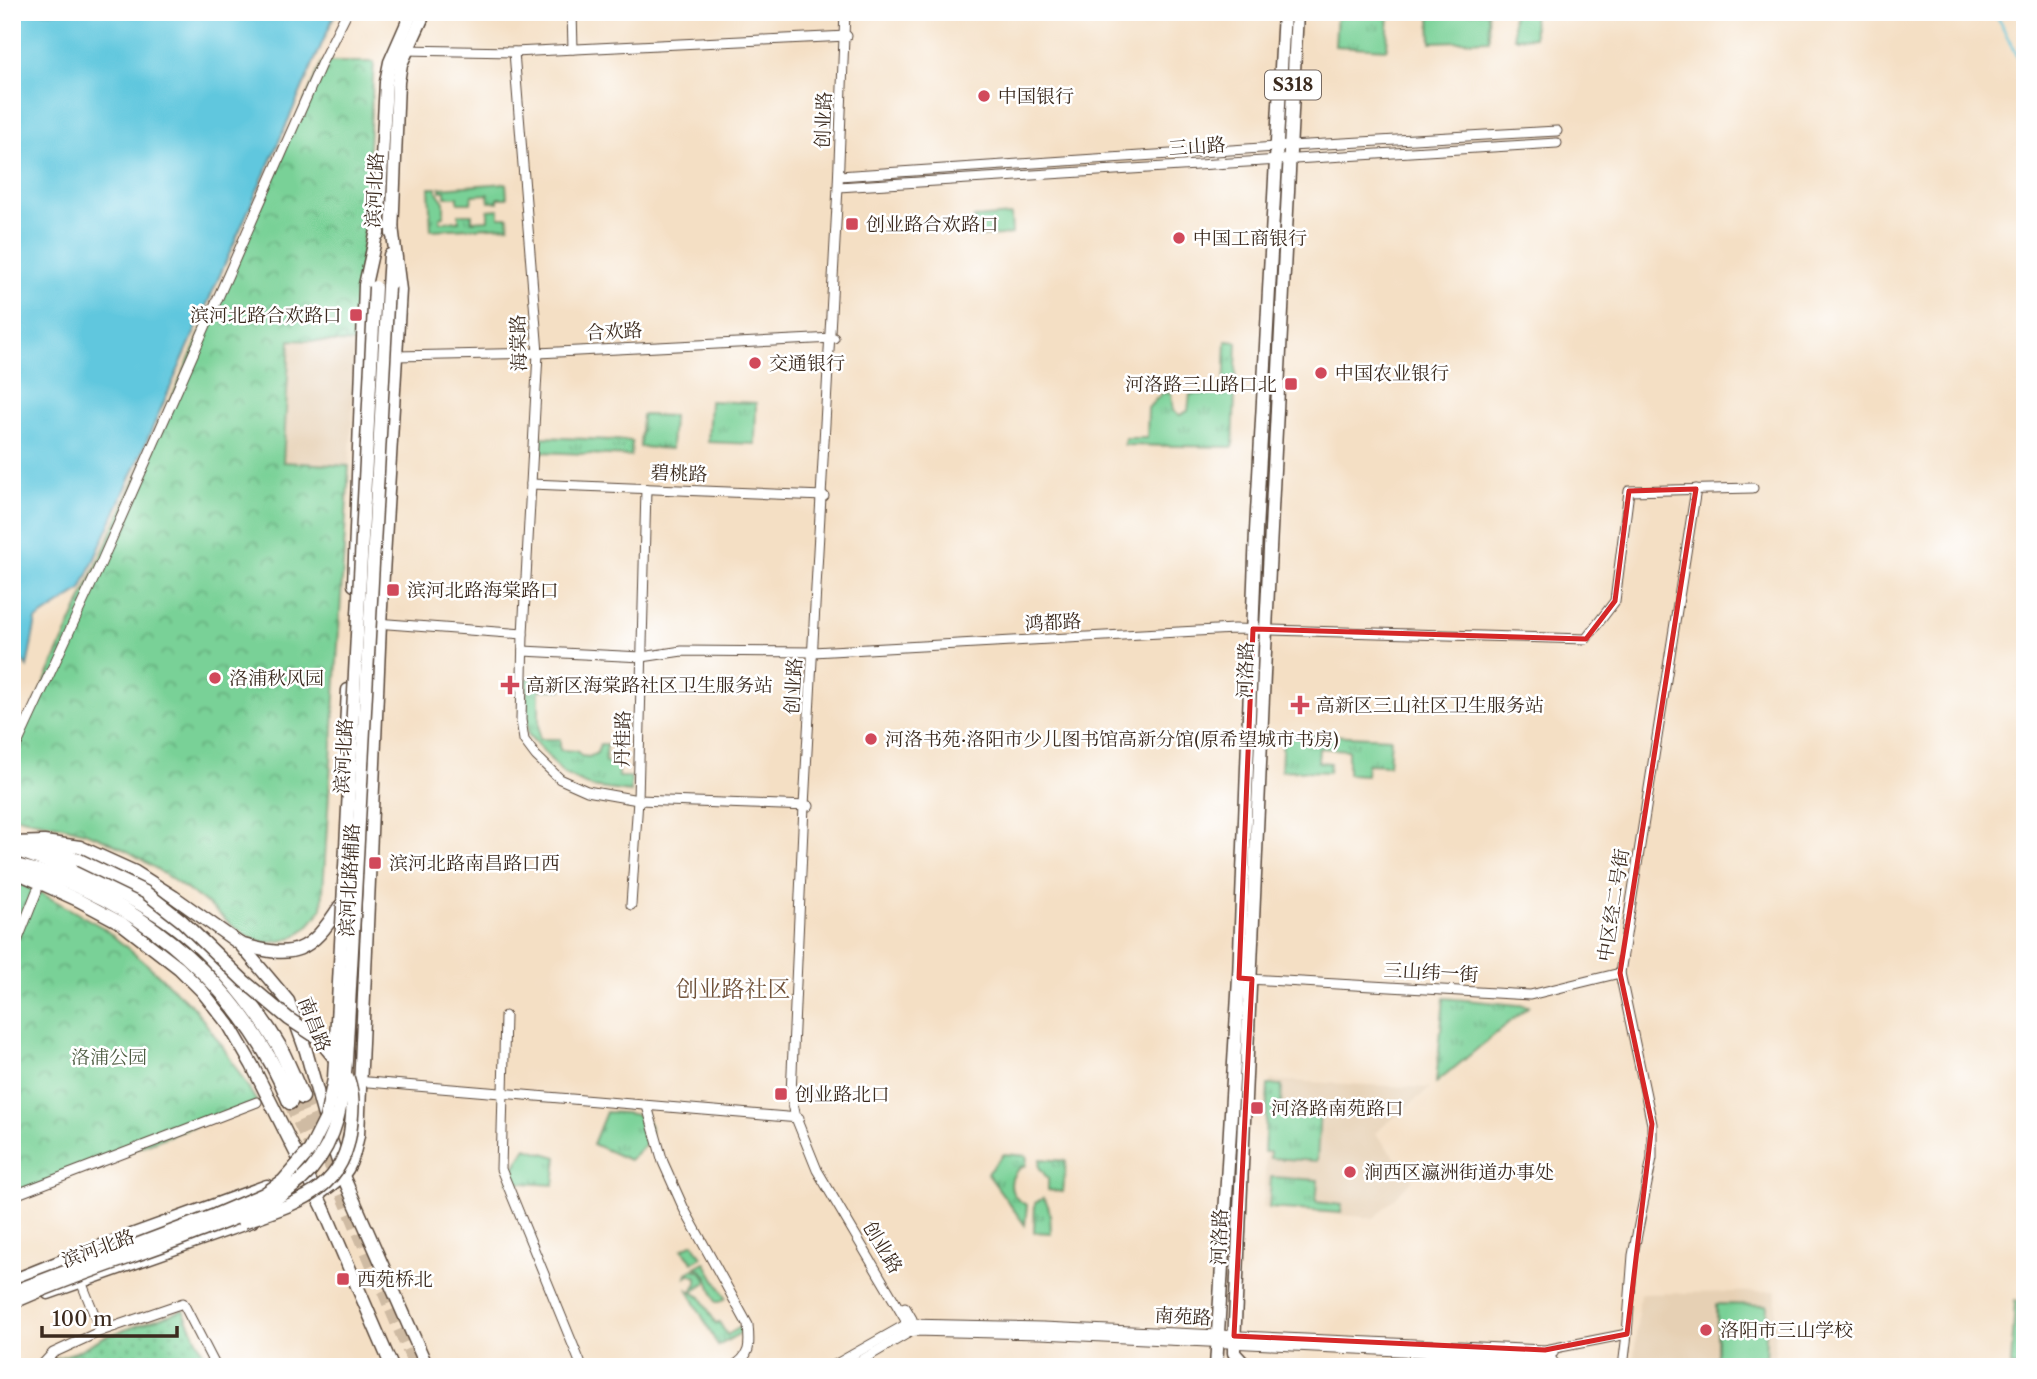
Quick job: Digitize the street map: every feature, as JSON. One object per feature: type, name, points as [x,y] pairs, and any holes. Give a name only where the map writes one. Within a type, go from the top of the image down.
[{"type":"highway","points":[[12,845],[63,865],[125,895],[159,914],[187,936],[255,1009],[281,1050],[296,1099],[250,1025],[180,952],[131,914],[96,895],[56,877],[12,867]]},
{"type":"main road","name":"滨河北路","points":[[12,1292],[264,1194],[283,1181],[310,1150],[326,1118],[334,1079],[381,287],[392,226],[401,50],[412,12]]},
{"type":"main road","name":"滨河北路","points":[[12,1306],[28,1296],[81,1274],[227,1222],[272,1201],[311,1169],[328,1145],[339,1117],[346,1060],[381,287],[378,226],[386,82],[390,62],[401,50],[425,12]]},
{"type":"main road","name":"河洛路","points":[[1259,629],[1256,531],[1284,12]]},
{"type":"main road","name":"河洛路","points":[[1233,1367],[1259,629],[1297,12]]},
{"type":"main road","name":"滨河北路辅路","points":[[12,1281],[276,1183],[303,1169],[329,1134],[337,1108],[341,1079],[340,905],[365,285],[378,226]]},
{"type":"main road","name":"滨河北路辅路","points":[[343,1176],[353,1159],[358,1135],[380,624],[400,290],[392,226]]},
{"type":"main road","name":"南昌路","points":[[12,845],[44,842],[80,847],[135,872],[240,944],[288,1001],[306,1051],[343,1176],[427,1367]]},
{"type":"main road","points":[[12,845],[51,851],[79,860],[145,892],[182,921],[244,981],[318,1038],[345,1072],[354,1097],[350,1141],[342,1163],[321,1188],[302,1201],[28,1296]]},
{"type":"main road","points":[[12,867],[121,923],[179,968],[202,991],[229,1025],[323,1207],[393,1367]]},
{"type":"main road","points":[[240,944],[275,953],[291,951],[313,942],[340,905]]},
{"type":"main road","name":"河洛路","points":[[1216,1367],[1245,978]]},
{"type":"main road","points":[[12,1306],[309,1200],[343,1176]]},
{"type":"main road","points":[[1234,1344],[1247,1367]]},
{"type":"street","points":[[12,755],[101,563],[322,62],[347,12]]},
{"type":"street","points":[[572,12],[573,49]]},
{"type":"street","name":"创业路","points":[[847,12],[841,187],[791,1094],[821,1168],[912,1319],[910,1328]]},
{"type":"street","points":[[401,50],[514,52],[846,36]]},
{"type":"street","name":"海棠路","points":[[514,52],[538,353],[523,634],[521,720],[524,740],[560,779],[587,791],[638,800],[807,806]]},
{"type":"street","name":"三山路","points":[[841,187],[1557,131]]},
{"type":"street","name":"三山路","points":[[1290,152],[1557,143]]},
{"type":"street","name":"三山路","points":[[841,176],[1275,153]]},
{"type":"street","name":"合欢路","points":[[396,356],[538,353],[832,338]]},
{"type":"street","name":"碧桃路","points":[[531,484],[823,496]]},
{"type":"street","points":[[1696,489],[1753,488]]},
{"type":"street","name":"丹桂路","points":[[631,905],[638,800],[646,489]]},
{"type":"street","name":"鸿都路","points":[[523,651],[642,657],[682,651],[815,652],[1259,629],[1586,639],[1615,601],[1629,491],[1696,489]]},
{"type":"street","name":"中区经二号街","points":[[1623,1367],[1633,1255],[1652,1158],[1652,1124],[1619,973],[1696,489]]},
{"type":"street","points":[[352,621],[523,634]]},
{"type":"street","points":[[12,954],[37,891]]},
{"type":"street","name":"三山纬一街","points":[[1245,978],[1530,995],[1619,973]]},
{"type":"street","points":[[505,1016],[501,1169],[582,1367]]},
{"type":"street","points":[[341,1079],[799,1118]]},
{"type":"street","points":[[12,1196],[257,1102]]},
{"type":"street","points":[[648,1106],[663,1161],[684,1209],[748,1325],[750,1344],[745,1364],[732,1367]]},
{"type":"street","points":[[75,1268],[101,1331]]},
{"type":"street","points":[[40,1367],[53,1353],[101,1331],[183,1303],[216,1367]]},
{"type":"street","name":"南苑路","points":[[910,1328],[1043,1327],[1218,1339],[1234,1344],[1545,1357],[1627,1336]]},
{"type":"street","points":[[831,1367],[910,1328]]},
{"type":"street","points":[[850,1367],[910,1328]]},
{"type":"street","points":[[1545,1357],[1557,1367]]},
{"type":"highlighted area","points":[[1696,489],[1620,973],[1652,1124],[1627,1334],[1545,1350],[1234,1336],[1252,979],[1239,978],[1253,629],[1586,639],[1615,601],[1629,491]]},
{"type":"shaded area","points":[[290,340],[357,343],[349,466],[283,462]]},
{"type":"shaded area","points":[[1270,1080],[1430,1088],[1375,1133],[1413,1179],[1374,1218],[1263,1208]]},
{"type":"shaded area","name":"洛阳市三山学校","points":[[1776,1291],[1775,1367],[1633,1367],[1640,1294]]},
{"type":"green space","points":[[1337,12],[1389,12],[1387,49],[1335,46]]},
{"type":"green space","points":[[1488,12],[1489,40],[1431,42],[1430,14]]},
{"type":"green space","points":[[1512,12],[1533,12],[1534,37],[1514,38]]},
{"type":"green space","points":[[322,62],[374,62],[357,343],[290,340],[283,462],[349,466],[322,908],[312,922],[299,933],[284,940],[266,942],[241,932],[205,902],[110,842],[71,828],[12,816],[12,755]]},
{"type":"green space","points":[[506,183],[507,198],[498,198],[498,202],[489,202],[488,194],[472,195],[471,203],[458,203],[458,197],[445,197],[445,191],[440,191],[440,188]]},
{"type":"green space","points":[[429,188],[437,188],[444,202],[444,216],[440,217],[440,222],[459,221],[459,214],[472,214],[472,221],[488,220],[488,210],[499,209],[499,217],[508,217],[509,226],[431,230]]},
{"type":"green space","points":[[1011,215],[1012,234],[976,237],[974,218]]},
{"type":"green space","points":[[1226,341],[1237,342],[1233,447],[1124,445],[1125,438],[1147,438],[1148,408],[1162,393],[1171,393],[1173,411],[1180,415],[1188,411],[1190,394],[1224,395]]},
{"type":"green space","points":[[710,401],[756,403],[755,444],[708,442]]},
{"type":"green space","points":[[642,415],[673,416],[671,449],[640,447]]},
{"type":"green space","points":[[542,437],[632,441],[631,456],[541,452]]},
{"type":"green space","points":[[526,678],[561,679],[562,690],[539,690],[539,739],[560,739],[560,750],[577,751],[581,756],[589,757],[597,753],[600,744],[607,744],[605,762],[619,764],[619,777],[631,777],[631,792],[591,787],[563,773],[528,734]]},
{"type":"green space","points":[[1283,733],[1391,738],[1389,765],[1367,764],[1366,775],[1348,774],[1348,750],[1319,748],[1318,762],[1330,763],[1329,772],[1281,770]]},
{"type":"green space","name":"洛浦公园","points":[[12,881],[37,891],[102,927],[149,966],[195,1009],[223,1047],[257,1102],[12,1196]]},
{"type":"green space","points":[[1444,998],[1529,1006],[1436,1083]]},
{"type":"green space","points":[[1268,1085],[1282,1085],[1281,1106],[1320,1108],[1317,1161],[1270,1158],[1270,1152],[1264,1152]]},
{"type":"green space","points":[[606,1112],[637,1115],[650,1124],[650,1136],[629,1160],[593,1144]]},
{"type":"green space","points":[[526,1148],[557,1157],[554,1185],[508,1182]]},
{"type":"green space","points":[[1004,1154],[1027,1156],[1026,1165],[1015,1174],[1011,1185],[1015,1196],[1027,1205],[1025,1225],[987,1173]]},
{"type":"green space","points":[[1040,1159],[1066,1161],[1063,1192],[1048,1190],[1048,1179],[1039,1167]]},
{"type":"green space","points":[[1271,1177],[1318,1180],[1316,1202],[1342,1205],[1341,1213],[1269,1208]]},
{"type":"green space","points":[[1043,1198],[1049,1210],[1051,1233],[1034,1232],[1035,1203]]},
{"type":"green space","points":[[693,1243],[702,1257],[693,1262],[682,1249]]},
{"type":"green space","points":[[705,1262],[726,1298],[720,1302],[716,1302],[707,1278],[696,1267]]},
{"type":"green space","points":[[694,1269],[702,1272],[706,1283],[694,1291],[697,1277],[690,1274],[686,1277],[687,1273]]},
{"type":"green space","points":[[688,1290],[701,1297],[716,1324],[719,1322],[727,1335],[739,1328],[742,1332],[718,1346]]},
{"type":"green space","points":[[2015,1301],[2025,1302],[2025,1367],[2011,1367]]},
{"type":"green space","points":[[1717,1304],[1767,1305],[1765,1363],[1758,1367],[1717,1367]]},
{"type":"green space","points":[[183,1310],[210,1367],[30,1367],[76,1352],[104,1337]]},
{"type":"water","points":[[12,12],[336,12],[81,590],[36,620],[27,667],[21,659],[12,678]]},
{"type":"waterway","points":[[1995,12],[2025,73]]},
{"type":"tunnel","points":[[302,1097],[416,1367]]},
{"type":"tunnel","points":[[290,1102],[315,1154]]},
{"type":"place","name":"中国银行","points":[[984,96]]},
{"type":"place","name":"创业路合欢路口","points":[[852,224]]},
{"type":"place","name":"中国工商银行","points":[[1179,238]]},
{"type":"place","name":"滨河北路合欢路口","points":[[356,315]]},
{"type":"place","name":"交通银行","points":[[755,363]]},
{"type":"place","name":"中国农业银行","points":[[1321,373]]},
{"type":"place","name":"河洛路三山路口北","points":[[1291,384]]},
{"type":"place","name":"滨河北路海棠路口","points":[[393,590]]},
{"type":"place","name":"洛浦秋风园","points":[[215,678]]},
{"type":"place","name":"高新区海棠路社区卫生服务站","points":[[510,685]]},
{"type":"place","name":"高新区三山社区卫生服务站","points":[[1300,705]]},
{"type":"place","name":"河洛书苑·洛阳市少儿图书馆高新分馆(原希望城市书房)","points":[[871,739]]},
{"type":"place","name":"滨河北路南昌路口西","points":[[375,863]]},
{"type":"place","name":"创业路北口","points":[[781,1094]]},
{"type":"place","name":"河洛路南苑路口","points":[[1257,1108]]},
{"type":"place","name":"涧西区瀛洲街道办事处","points":[[1350,1172]]},
{"type":"place","name":"西苑桥北","points":[[343,1279]]},
{"type":"place","name":"洛阳市三山学校","points":[[1706,1330]]},
{"type":"district","name":"创业路社区","points":[[733,989]]}]
